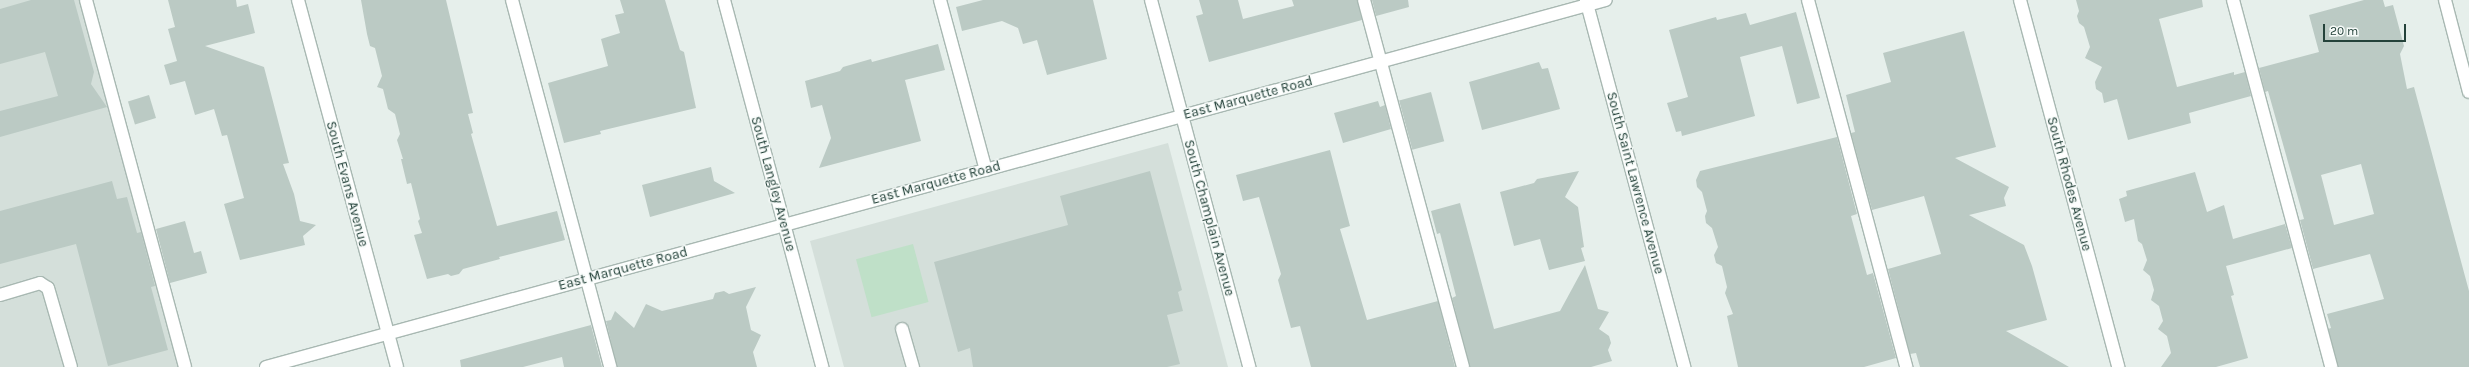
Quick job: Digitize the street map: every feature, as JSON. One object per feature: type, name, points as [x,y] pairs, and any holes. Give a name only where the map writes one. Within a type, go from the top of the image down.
[{"type":"street","points":[[86,0],[185,367]]},
{"type":"street","name":"South Evans Avenue","points":[[298,0],[396,367]]},
{"type":"street","points":[[512,0],[610,367]]},
{"type":"street","name":"South Langley Avenue","points":[[724,0],[822,367]]},
{"type":"street","points":[[940,0],[986,170]]},
{"type":"street","name":"South Champlain Avenue","points":[[1151,0],[1249,367]]},
{"type":"street","points":[[1364,0],[1463,367]]},
{"type":"street","name":"East Marquette Road","points":[[266,367],[1381,62],[1587,2],[1606,0]]},
{"type":"street","points":[[1808,0],[1906,367]]},
{"type":"street","name":"South Rhodes Avenue","points":[[2020,0],[2118,367]]},
{"type":"street","points":[[2233,0],[2331,367]]},
{"type":"street","points":[[2445,0],[2469,92]]},
{"type":"street","name":"South Saint Lawrence Avenue","points":[[1587,2],[1684,367]]},
{"type":"street","points":[[0,295],[40,283],[48,288],[71,367]]},
{"type":"street","points":[[902,328],[913,367]]},
{"type":"shaded area","points":[[0,0],[86,0],[185,367],[0,367]]},
{"type":"shaded area","points":[[1168,143],[1228,367],[844,367],[810,241]]},
{"type":"green space","points":[[913,244],[929,302],[872,317],[856,259]]},
{"type":"building","points":[[31,0],[74,0],[94,72],[91,84],[107,107],[0,137],[0,111],[58,96],[45,52],[0,64],[0,9]]},
{"type":"building","points":[[168,0],[236,0],[237,7],[248,4],[255,33],[205,46],[264,67],[289,163],[283,164],[294,194],[300,221],[316,225],[303,236],[305,245],[240,260],[224,204],[244,198],[227,135],[222,136],[214,109],[195,115],[185,81],[170,85],[164,65],[177,61],[168,29],[175,27]]},
{"type":"building","points":[[361,0],[446,0],[473,113],[468,114],[473,133],[471,134],[497,226],[557,211],[565,240],[499,257],[500,259],[463,269],[459,274],[451,276],[448,274],[427,279],[414,235],[422,233],[418,221],[420,219],[411,183],[407,184],[401,159],[403,159],[397,140],[400,134],[395,114],[388,109],[383,89],[377,87],[382,76],[375,48],[370,46]]},
{"type":"building","points":[[620,0],[665,0],[680,50],[684,52],[696,108],[600,131],[601,134],[564,143],[548,83],[608,66],[601,39],[620,33],[615,15],[624,13]]},
{"type":"building","points":[[983,0],[1093,0],[1107,59],[1047,75],[1037,40],[1023,44],[1018,28],[1002,21],[962,31],[956,7]]},
{"type":"building","points":[[1199,0],[1238,0],[1243,19],[1294,6],[1292,0],[1357,0],[1362,20],[1209,62],[1196,16],[1203,14]]},
{"type":"building","points":[[1372,0],[1408,0],[1409,7],[1376,16]]},
{"type":"building","points":[[2076,0],[2202,0],[2203,7],[2159,19],[2177,87],[2234,72],[2234,75],[2245,72],[2251,96],[2189,113],[2191,123],[2128,140],[2117,99],[2104,103],[2102,93],[2096,89],[2095,82],[2102,67],[2085,58],[2090,47],[2084,27],[2079,23],[2077,16],[2079,11]]},
{"type":"building","points":[[2364,0],[2383,0],[2385,7],[2393,5],[2404,46],[2400,54],[2407,89],[2414,87],[2469,291],[2469,367],[2338,367],[2328,329],[2331,328],[2327,314],[2384,299],[2370,254],[2313,269],[2300,220],[2304,219],[2268,91],[2265,92],[2259,68],[2319,52],[2309,15]],"holes":[[[2361,164],[2374,214],[2334,225],[2321,175]]]},
{"type":"building","points":[[1796,12],[1820,98],[1797,104],[1782,46],[1740,57],[1755,116],[1682,136],[1681,131],[1676,132],[1667,103],[1688,97],[1669,30],[1716,17],[1717,20],[1746,13],[1750,25]]},
{"type":"building","points":[[1964,31],[1996,147],[1955,158],[2009,187],[2004,198],[2006,206],[1969,215],[2024,245],[2032,266],[2047,320],[2006,331],[2069,367],[1920,367],[1916,353],[1910,354],[1888,269],[1941,254],[1924,196],[1872,210],[1851,133],[1855,132],[1846,95],[1891,82],[1883,53]]},
{"type":"building","points":[[938,44],[945,70],[905,80],[921,141],[819,168],[831,138],[822,105],[811,108],[805,81],[840,71],[843,67],[871,59],[872,62]]},
{"type":"building","points":[[1539,62],[1542,69],[1548,68],[1560,109],[1482,130],[1469,82]]},
{"type":"building","points":[[1431,92],[1444,141],[1412,150],[1399,101]]},
{"type":"building","points":[[149,95],[156,118],[135,124],[128,101]]},
{"type":"building","points":[[1378,101],[1380,107],[1385,105],[1391,129],[1343,143],[1334,113]]},
{"type":"building","points":[[1837,137],[1857,214],[1851,216],[1867,275],[1873,273],[1896,358],[1864,367],[1738,367],[1727,316],[1733,314],[1725,293],[1727,287],[1722,266],[1716,263],[1714,255],[1718,247],[1712,228],[1706,223],[1705,216],[1707,211],[1702,192],[1697,187],[1696,180],[1700,171]]},
{"type":"building","points":[[1330,150],[1350,226],[1340,229],[1367,320],[1438,301],[1455,367],[1311,367],[1300,326],[1291,328],[1278,280],[1281,274],[1259,197],[1243,201],[1236,175]]},
{"type":"building","points":[[711,167],[714,181],[735,193],[650,217],[642,185]]},
{"type":"building","points":[[1150,171],[1182,290],[1178,292],[1183,311],[1167,315],[1180,364],[1167,367],[973,367],[970,348],[958,352],[934,262],[1068,225],[1060,196]]},
{"type":"building","points":[[1579,171],[1565,197],[1578,207],[1584,247],[1581,248],[1585,261],[1549,270],[1540,239],[1514,246],[1500,192],[1534,183],[1537,179]]},
{"type":"building","points":[[2195,172],[2207,212],[2224,205],[2233,239],[2285,224],[2292,248],[2226,266],[2234,295],[2231,296],[2248,358],[2216,367],[2161,367],[2171,353],[2167,336],[2158,329],[2163,321],[2159,306],[2151,300],[2154,290],[2150,276],[2143,270],[2147,260],[2142,244],[2138,241],[2134,219],[2125,222],[2119,199],[2127,196],[2126,191]]},
{"type":"building","points":[[112,181],[117,199],[127,197],[137,233],[141,232],[155,286],[151,287],[168,350],[108,366],[76,244],[0,264],[0,211]]},
{"type":"building","points":[[1460,203],[1494,329],[1560,311],[1585,265],[1598,309],[1609,312],[1599,329],[1609,336],[1611,343],[1608,350],[1612,361],[1591,367],[1470,367],[1452,298],[1456,296],[1440,233],[1437,234],[1431,211]]},
{"type":"building","points":[[185,221],[194,253],[201,251],[207,273],[170,283],[156,229]]},
{"type":"building","points":[[756,287],[746,307],[751,330],[761,335],[753,352],[757,367],[617,367],[606,321],[611,320],[615,311],[634,328],[646,304],[662,311],[713,299],[715,293],[724,291],[729,294]]},
{"type":"building","points":[[591,325],[602,367],[564,367],[562,357],[523,367],[461,367],[460,360]]}]
